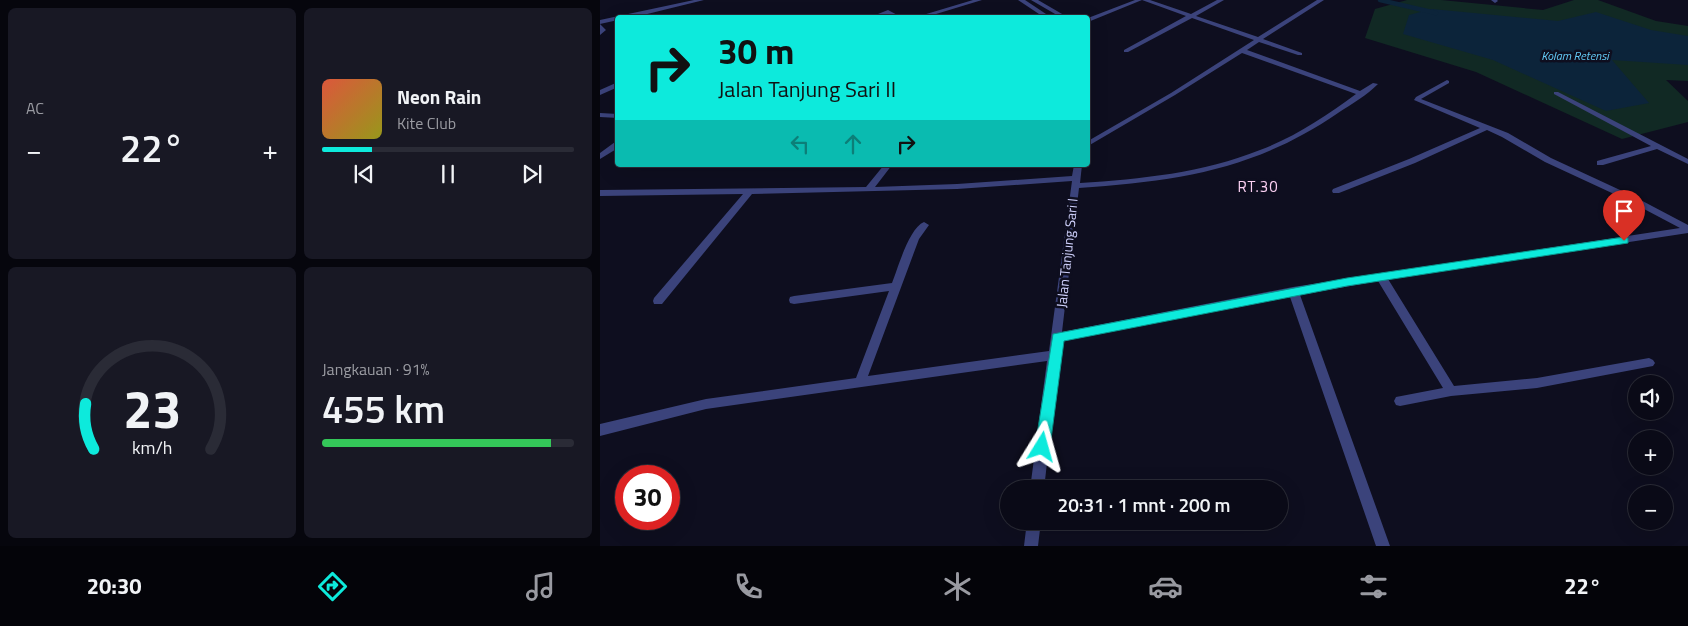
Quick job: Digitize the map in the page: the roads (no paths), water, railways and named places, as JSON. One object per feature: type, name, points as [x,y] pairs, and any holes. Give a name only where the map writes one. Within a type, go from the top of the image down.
[{"type":"street","points":[[634,15],[701,0]]},
{"type":"street","points":[[926,15],[979,0]]},
{"type":"street","points":[[1021,0],[1045,15]]},
{"type":"street","points":[[1034,0],[1062,15]]},
{"type":"street","points":[[1090,19],[1140,0]]},
{"type":"street","points":[[1146,0],[1300,54]]},
{"type":"street","points":[[1126,50],[1221,0]]},
{"type":"street","points":[[1090,143],[1244,51],[1321,0]]},
{"type":"street","points":[[878,15],[887,12],[894,15]]},
{"type":"street","points":[[600,22],[615,19]]},
{"type":"street","points":[[600,26],[603,30],[600,33]]},
{"type":"street","points":[[1244,51],[1361,94]]},
{"type":"street","points":[[1446,82],[1418,98],[1418,100],[1516,140],[1548,160],[1630,198],[1688,230]]},
{"type":"street","points":[[600,193],[1138,182],[1232,161],[1288,140],[1375,84]]},
{"type":"street","points":[[600,92],[615,85]]},
{"type":"street","points":[[1556,93],[1688,162]]},
{"type":"street","points":[[600,115],[615,116]]},
{"type":"street","points":[[1336,191],[1488,128]]},
{"type":"street","points":[[600,156],[615,146]]},
{"type":"street","points":[[1600,164],[1658,146]]},
{"type":"street","points":[[870,188],[886,167]]},
{"type":"street","name":"Jalan Tanjung Sari I","points":[[1038,480],[1058,337],[1078,167]]},
{"type":"street","points":[[658,301],[751,190]]},
{"type":"street","points":[[860,382],[914,239],[924,225]]},
{"type":"street","points":[[1058,337],[1293,291],[1381,276],[1688,230]]},
{"type":"street","points":[[1381,276],[1451,391]]},
{"type":"street","points":[[794,300],[896,286]]},
{"type":"street","points":[[1293,291],[1383,546]]},
{"type":"street","points":[[600,430],[706,404],[1055,355]]},
{"type":"street","points":[[1400,401],[1451,391],[1537,383],[1648,363]]},
{"type":"street","points":[[1031,546],[1033,530]]},
{"type":"water","name":"Kolam Retensi","points":[[1432,9],[1558,21],[1596,12],[1651,30],[1688,36],[1688,65],[1612,60],[1649,103],[1606,111],[1493,60],[1403,34],[1409,15]]},
{"type":"waterway","points":[[1380,0],[1436,13]]},
{"type":"district","name":"RT.30","points":[[1258,187]]}]
